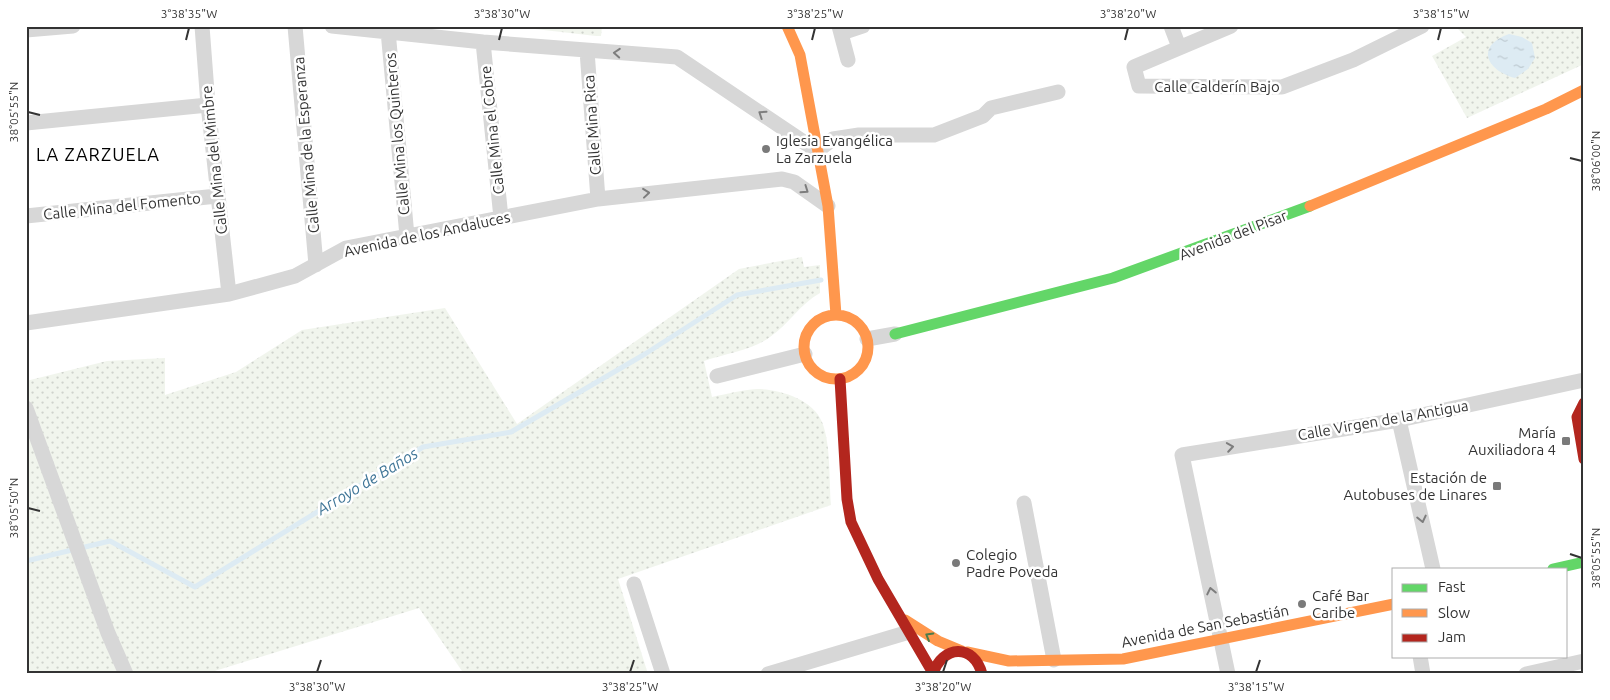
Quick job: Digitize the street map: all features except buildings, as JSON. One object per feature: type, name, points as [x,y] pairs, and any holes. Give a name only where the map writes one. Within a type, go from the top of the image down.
[{"type":"main road","points":[[787,26],[800,55],[828,206],[836,315]]},
{"type":"main road","name":"Avenida del Pisar","points":[[895,334],[1113,278],[1172,258],[1318,203],[1546,109],[1584,90]]},
{"type":"main road","points":[[836,315],[854,320],[863,331],[867,340],[867,354],[861,367],[853,374],[840,379],[824,376],[815,371],[805,354],[805,338],[813,325],[825,317],[836,315]]},
{"type":"main road","points":[[840,379],[847,499],[851,522],[878,579],[933,673]]},
{"type":"main road","points":[[1584,403],[1577,417],[1584,458]]},
{"type":"main road","points":[[1557,568],[1584,562]]},
{"type":"main road","name":"Avenida de San Sebastián","points":[[900,614],[924,634],[965,652],[994,660],[1019,662],[1123,658],[1392,604]]},
{"type":"main road","points":[[933,673],[934,666],[942,655],[965,652],[978,662],[982,674]]},
{"type":"main road","name":"Avenida de San Sebastián","points":[[998,670],[1019,662]]},
{"type":"street","points":[[26,30],[73,26]]},
{"type":"street","name":"Calle Mina del Mimbre","points":[[202,26],[217,196],[229,294]]},
{"type":"street","name":"Calle Mina de la Esperanza","points":[[295,26],[316,265]]},
{"type":"street","points":[[332,26],[484,42],[678,57],[817,151],[833,139],[859,135],[934,135],[983,116],[991,108],[1058,92]]},
{"type":"street","points":[[848,60],[840,30],[863,26]]},
{"type":"street","points":[[1171,26],[1179,47],[1231,26]]},
{"type":"street","name":"Calle Calderín Bajo","points":[[1179,47],[1134,67],[1140,86],[1282,87],[1353,60],[1422,26]]},
{"type":"street","name":"Calle Mina los Quinteros","points":[[388,31],[407,236]]},
{"type":"street","name":"Calle Mina el Cobre","points":[[484,42],[501,218]]},
{"type":"street","name":"Calle Mina Rica","points":[[587,51],[598,199]]},
{"type":"street","points":[[26,123],[208,105]]},
{"type":"street","name":"Avenida de los Andaluces","points":[[26,323],[229,294],[295,276],[346,248],[598,199],[782,179],[794,182],[828,206]]},
{"type":"street","name":"Calle Mina del Fomento","points":[[26,216],[217,196]]},
{"type":"street","name":"Avenida del Pisar","points":[[867,340],[895,334]]},
{"type":"street","points":[[717,376],[805,354]]},
{"type":"street","name":"Calle Virgen de la Antigua","points":[[1221,639],[1182,455],[1399,420],[1584,380]]},
{"type":"street","points":[[26,408],[108,633],[126,674]]},
{"type":"street","points":[[1399,420],[1433,568]]},
{"type":"street","points":[[1024,503],[1054,660]]},
{"type":"street","points":[[634,584],[663,674]]},
{"type":"street","points":[[768,674],[909,632]]},
{"type":"street","points":[[1221,639],[1228,674]]},
{"type":"street","points":[[1420,658],[1423,674]]},
{"type":"street","points":[[1526,674],[1584,661]]},
{"type":"shaded area","points":[[509,26],[602,26],[601,36],[596,36]]},
{"type":"shaded area","points":[[1462,26],[1584,26],[1584,64],[1467,118],[1432,56],[1466,37],[1458,29]]},
{"type":"shaded area","points":[[802,257],[804,267],[820,265],[820,293],[806,303],[777,332],[763,342],[747,349],[704,361],[712,397],[734,392],[766,389],[785,393],[803,401],[818,414],[827,441],[831,505],[618,579],[648,674],[464,674],[419,608],[205,674],[26,674],[26,381],[107,361],[165,358],[165,395],[236,372],[302,330],[445,308],[517,424],[739,269]]},
{"type":"water","points":[[1509,34],[1522,37],[1532,43],[1535,58],[1528,69],[1515,78],[1497,69],[1488,58],[1488,51],[1492,45],[1498,39]]},
{"type":"waterway","name":"Arroyo de Baños","points":[[26,561],[110,541],[195,587],[423,447],[511,432],[645,354],[737,295],[821,280]]},
{"type":"traffic: fast","points":[[895,334],[1113,278],[1310,206]]},
{"type":"traffic: fast","points":[[1557,568],[1584,562]]},
{"type":"traffic: slow","points":[[787,26],[800,55],[828,206],[836,315]]},
{"type":"traffic: slow","points":[[1310,206],[1546,109],[1584,90]]},
{"type":"traffic: slow","points":[[836,315],[854,321],[862,329],[868,347],[862,365],[854,373],[836,379],[818,373],[810,365],[804,347],[810,329],[818,321],[836,315]]},
{"type":"traffic: slow","points":[[967,652],[1009,661],[1123,659],[1392,604]]},
{"type":"traffic: slow","points":[[905,620],[938,641],[962,651]]},
{"type":"traffic: jam","points":[[840,379],[847,499],[851,522],[878,579],[933,673]]},
{"type":"traffic: jam","points":[[1584,403],[1577,417],[1584,459]]},
{"type":"traffic: jam","points":[[933,674],[937,664],[943,657],[958,651],[972,657],[978,664],[982,674]]},
{"type":"place","name":"Iglesia Evangélica La Zarzuela","points":[[766,149]]},
{"type":"place","name":"María Auxiliadora 4","points":[[1566,441]]},
{"type":"place","name":"Estación de Autobuses de Linares","points":[[1497,486]]},
{"type":"place","name":"Colegio Padre Poveda","points":[[956,563]]},
{"type":"place","name":"Café Bar Caribe","points":[[1302,604]]},
{"type":"district","name":"LA ZARZUELA","points":[[98,154]]}]
